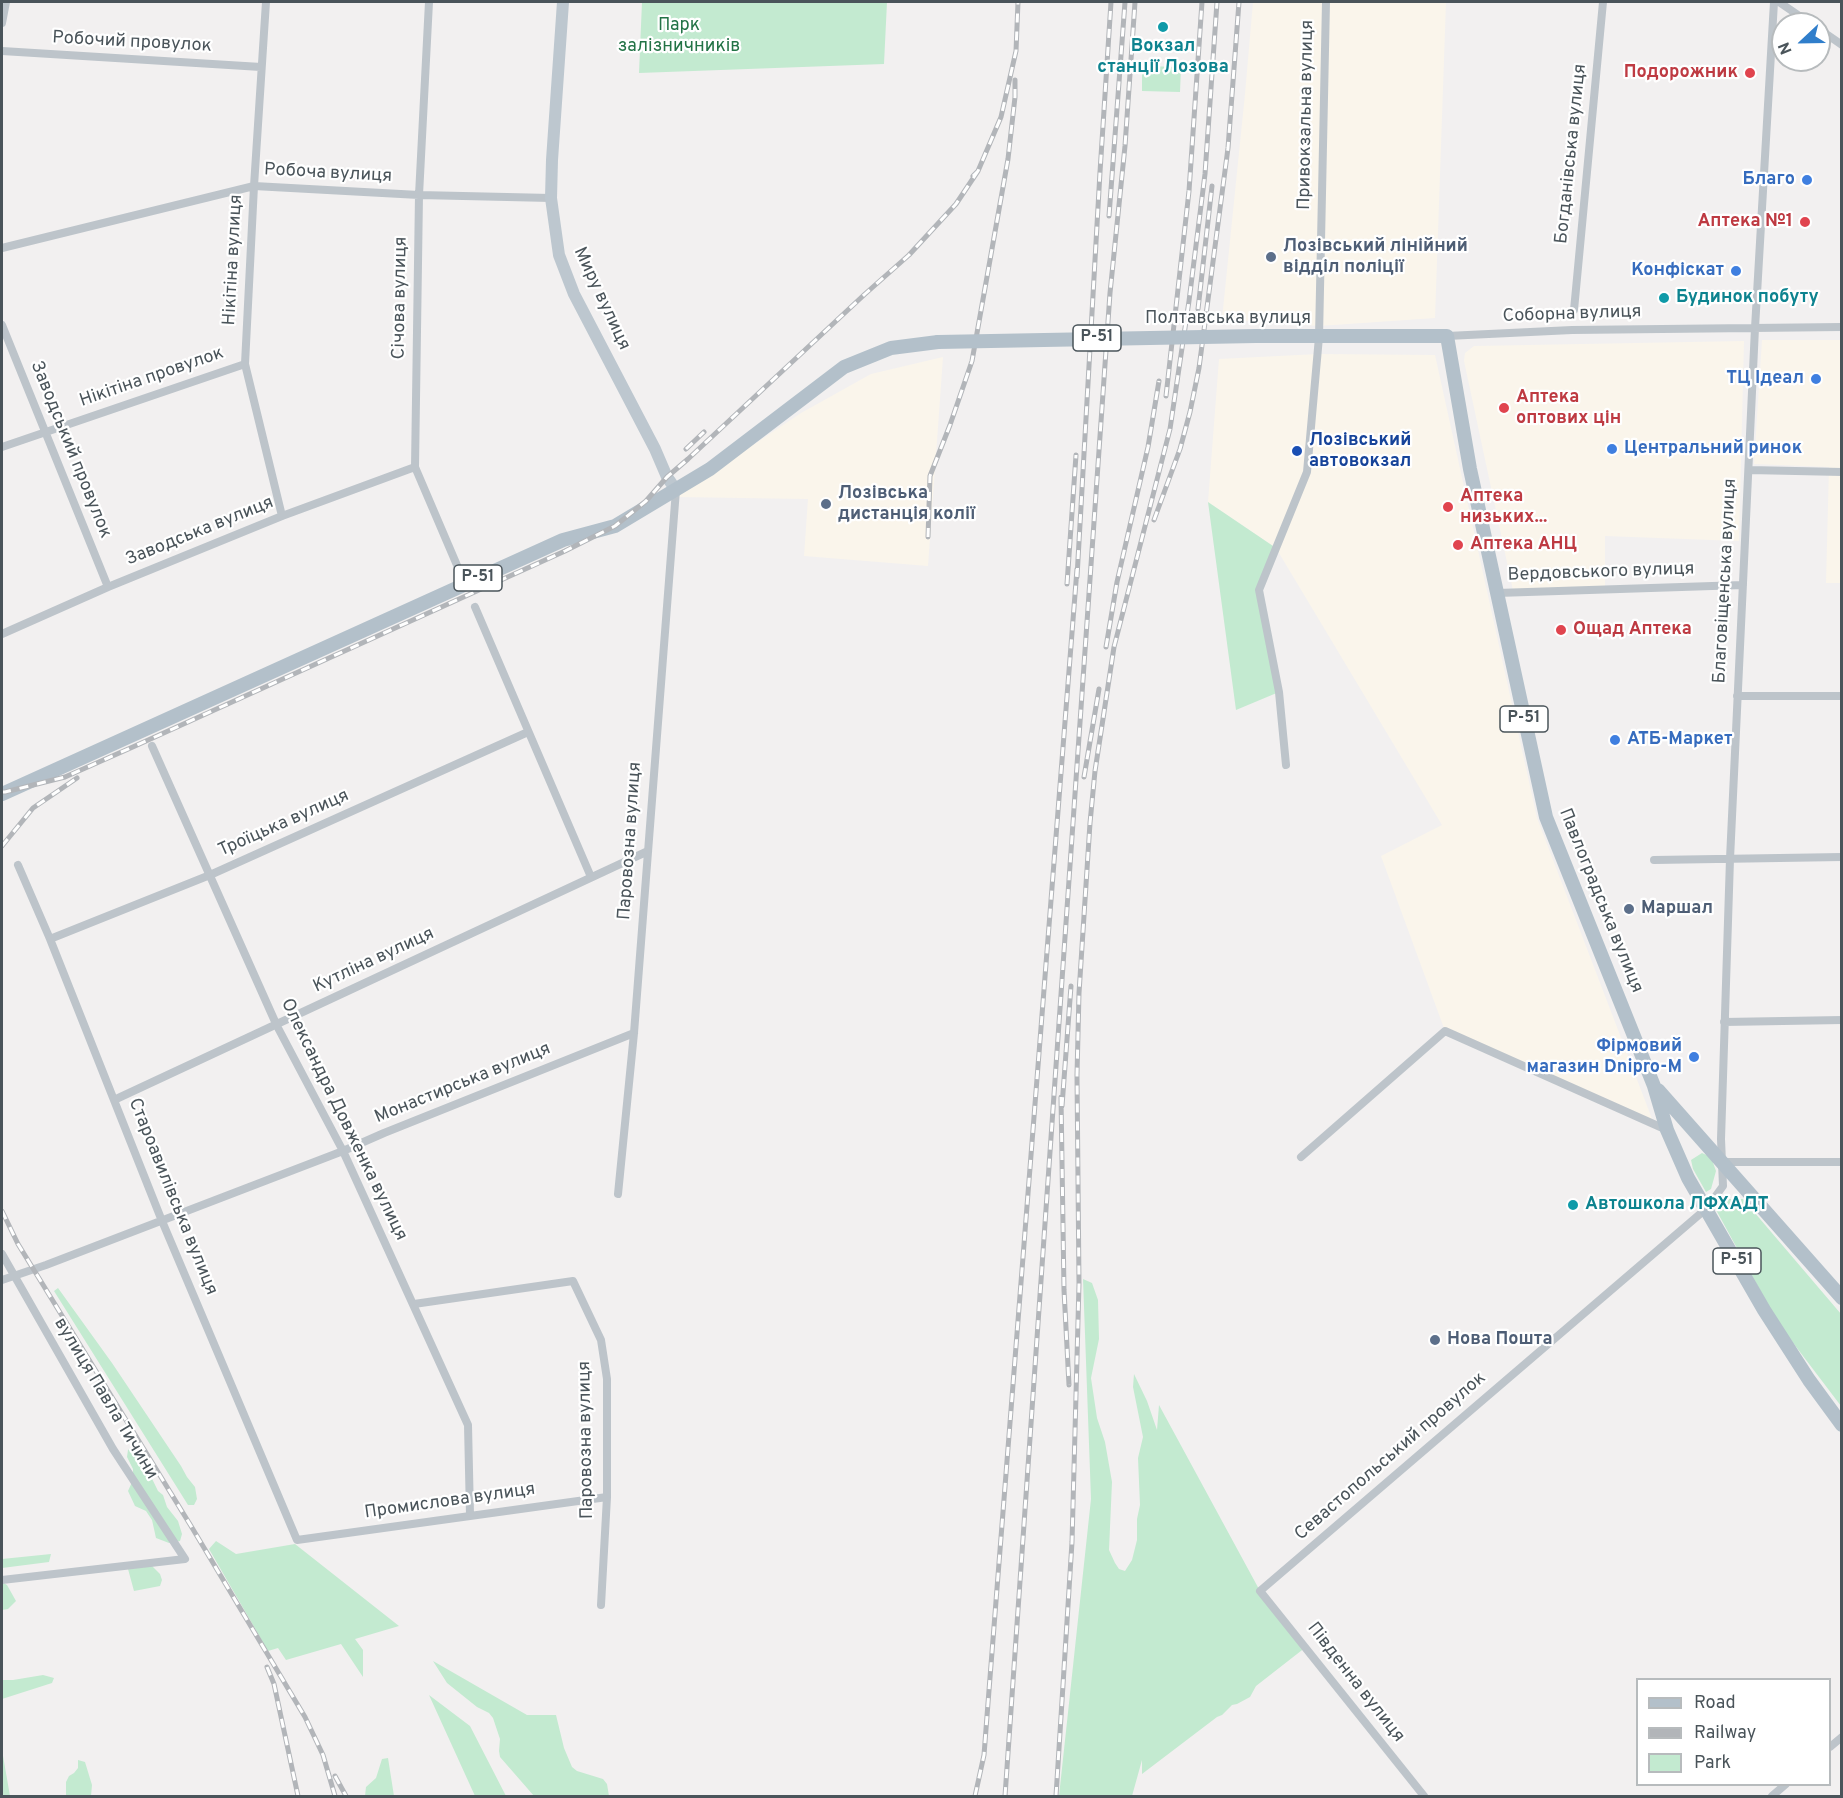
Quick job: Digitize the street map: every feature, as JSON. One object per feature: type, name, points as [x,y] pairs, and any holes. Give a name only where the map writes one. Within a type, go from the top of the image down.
[{"type":"main road","name":"Миру вулиця","points":[[563,2],[551,198],[559,255],[574,294],[656,449],[667,477],[676,490]]},
{"type":"main road","name":"Полтавська вулиця","points":[[676,490],[710,469],[844,367],[891,348],[938,342],[1256,336],[1447,336]]},
{"type":"main road","name":"Павлоградська вулиця","points":[[1447,336],[1470,470],[1546,817],[1654,1086],[1667,1130],[1688,1178],[1764,1310],[1809,1380],[1842,1425]]},
{"type":"main road","name":"Р-51","points":[[2,794],[563,540],[615,526],[676,490]]},
{"type":"main road","name":"Павлоградська вулиця","points":[[1654,1086],[1842,1298]]},
{"type":"street","points":[[2,23],[6,2]]},
{"type":"street","name":"Нікітіна вулиця","points":[[266,2],[245,364],[282,516]]},
{"type":"street","name":"Січова вулиця","points":[[429,2],[419,195],[415,467],[465,584]]},
{"type":"street","name":"Привокзальна вулиця","points":[[1286,765],[1279,692],[1259,590],[1307,472],[1319,337],[1326,2]]},
{"type":"street","name":"Богданівська вулиця","points":[[1574,310],[1603,2]]},
{"type":"street","points":[[1776,2],[1792,12]]},
{"type":"street","name":"Благовіщенська вулиця","points":[[1721,1162],[1724,1022],[1737,696],[1755,328],[1776,2]]},
{"type":"street","name":"Робочий провулок","points":[[2,51],[261,67]]},
{"type":"street","name":"Робоча вулиця","points":[[2,248],[254,186],[419,195],[551,198]]},
{"type":"street","name":"Заводський провулок","points":[[2,325],[108,587]]},
{"type":"street","name":"Соборна вулиця","points":[[1447,336],[1572,330],[1842,327]]},
{"type":"street","name":"Нікітіна провулок","points":[[2,447],[245,364]]},
{"type":"street","name":"Заводська вулиця","points":[[2,634],[108,587],[282,516],[415,467]]},
{"type":"street","points":[[1749,470],[1842,472]]},
{"type":"street","name":"Паровозна вулиця","points":[[618,1194],[634,1033],[676,490]]},
{"type":"street","name":"Вердовського вулиця","points":[[1497,593],[1743,585]]},
{"type":"street","points":[[475,607],[591,877]]},
{"type":"street","points":[[1737,696],[1842,696]]},
{"type":"street","name":"Троїцька вулиця","points":[[50,939],[210,875],[528,732]]},
{"type":"street","name":"Олександра Довженка вулиця","points":[[152,746],[277,1026],[343,1151],[468,1425],[470,1515]]},
{"type":"street","name":"Кутліна вулиця","points":[[114,1100],[277,1026],[648,851]]},
{"type":"street","points":[[1654,860],[1842,857]]},
{"type":"street","name":"Староавилівська вулиця","points":[[18,865],[50,939],[162,1221],[297,1540]]},
{"type":"street","points":[[1724,1022],[1842,1020]]},
{"type":"street","points":[[1301,1157],[1445,1031],[1667,1130]]},
{"type":"street","name":"Монастирська вулиця","points":[[2,1280],[343,1151],[634,1033]]},
{"type":"street","points":[[1721,1162],[1842,1162]]},
{"type":"street","name":"Севастопольський провулок","points":[[1260,1591],[1707,1208],[1723,1186],[1721,1162]]},
{"type":"street","name":"вулиця Павла Тичини","points":[[2,1254],[113,1449],[185,1559],[2,1580]]},
{"type":"street","name":"Паровозна вулиця","points":[[414,1304],[573,1281],[600,1340],[607,1379],[607,1497],[601,1605]]},
{"type":"street","name":"Промислова вулиця","points":[[297,1540],[607,1497]]},
{"type":"street","name":"Південна вулиця","points":[[1260,1591],[1424,1797]]},
{"type":"street","points":[[1772,1797],[1785,1786]]},
{"type":"shaded area","points":[[1253,2],[1446,2],[1435,318],[1319,326],[1222,319]]},
{"type":"shaded area","points":[[1762,340],[1841,340],[1841,583],[1826,583],[1829,467],[1754,464]]},
{"type":"shaded area","name":"Центральний ринок","points":[[1744,341],[1739,541],[1605,536],[1605,593],[1514,595],[1464,361],[1465,353],[1474,346]]},
{"type":"shaded area","points":[[1318,354],[1435,355],[1537,818],[1654,1124],[1445,1031],[1381,856],[1442,825],[1276,548],[1208,502],[1219,359]]},
{"type":"shaded area","points":[[943,357],[928,566],[804,556],[808,499],[675,497],[801,413],[871,374]]},
{"type":"green space","name":"Парк залізничників","points":[[642,2],[887,2],[884,64],[639,73]]},
{"type":"green space","points":[[1142,66],[1181,67],[1180,92],[1142,91]]},
{"type":"green space","points":[[1208,502],[1276,548],[1259,590],[1279,692],[1236,710]]},
{"type":"green space","points":[[1702,1153],[1711,1157],[1716,1171],[1711,1189],[1706,1192],[1693,1169],[1691,1160]]},
{"type":"green space","points":[[1729,1199],[1743,1199],[1841,1314],[1841,1406],[1778,1323],[1715,1208]]},
{"type":"green space","points":[[1083,1279],[1092,1283],[1098,1300],[1099,1339],[1091,1378],[1097,1418],[1105,1442],[1112,1482],[1109,1550],[1115,1563],[1119,1569],[1125,1571],[1132,1560],[1137,1540],[1140,1505],[1138,1458],[1143,1437],[1133,1387],[1134,1374],[1157,1430],[1159,1405],[1260,1591],[1306,1647],[1256,1686],[1250,1697],[1232,1705],[1222,1715],[1142,1774],[1142,1760],[1132,1796],[1059,1796],[1091,1499]]},
{"type":"green space","points":[[58,1288],[112,1363],[195,1487],[197,1499],[194,1505],[188,1505],[54,1291]]},
{"type":"green space","points":[[131,1448],[140,1454],[158,1491],[163,1495],[167,1507],[178,1521],[182,1534],[180,1541],[169,1543],[156,1538],[152,1520],[146,1511],[135,1506],[128,1491],[133,1480],[133,1469],[127,1457],[128,1450]]},
{"type":"green space","points":[[216,1541],[236,1554],[295,1544],[399,1626],[355,1639],[363,1650],[363,1677],[341,1644],[286,1660],[278,1648],[268,1651],[209,1549]]},
{"type":"green space","points":[[51,1554],[49,1562],[2,1568],[2,1559]]},
{"type":"green space","points":[[152,1566],[160,1574],[162,1580],[160,1586],[134,1591],[128,1569]]},
{"type":"green space","points":[[2,1582],[7,1585],[16,1601],[8,1609],[2,1610]]},
{"type":"green space","points":[[433,1661],[527,1715],[556,1715],[564,1748],[572,1767],[577,1771],[603,1779],[607,1784],[609,1796],[534,1796],[500,1757],[500,1739],[493,1718],[447,1683]]},
{"type":"green space","points":[[43,1675],[54,1678],[52,1683],[2,1699],[2,1680]]},
{"type":"green space","points":[[429,1695],[470,1726],[506,1796],[475,1796]]},
{"type":"green space","points":[[2,1750],[10,1796],[2,1796]]},
{"type":"green space","points":[[388,1758],[394,1796],[365,1796],[366,1787],[376,1778],[382,1759]]},
{"type":"green space","points":[[78,1760],[85,1762],[92,1785],[91,1796],[66,1796],[66,1782],[78,1768]]},
{"type":"railway","points":[[973,176],[978,171],[1001,117],[1016,51],[1018,2]]},
{"type":"railway","points":[[1077,577],[1111,2]]},
{"type":"railway","points":[[1109,216],[1125,2]]},
{"type":"railway","points":[[1005,1796],[1110,293],[1125,146],[1135,2]]},
{"type":"railway","points":[[1166,396],[1189,191],[1202,2]]},
{"type":"railway","points":[[1056,1796],[1072,1542],[1079,1284],[1077,1075],[1079,993],[1090,823],[1095,771],[1114,647],[1170,429],[1205,174],[1217,2]]},
{"type":"railway","points":[[1154,520],[1180,449],[1199,368],[1228,148],[1239,2]]},
{"type":"railway","points":[[928,537],[930,476],[972,361],[1008,159],[1015,80]]},
{"type":"railway","points":[[2,792],[65,777],[565,551],[615,526],[646,501],[667,477],[909,255],[956,204],[978,171]]},
{"type":"railway","points":[[1198,309],[1212,186]]},
{"type":"railway","points":[[1106,647],[1117,582],[1148,447],[1159,381]]},
{"type":"railway","points":[[686,449],[704,432]]},
{"type":"railway","points":[[1067,584],[1076,455]]},
{"type":"railway","points":[[975,1796],[984,1755],[1077,569]]},
{"type":"railway","points":[[1084,777],[1099,689]]},
{"type":"railway","points":[[2,846],[33,808],[77,778]]},
{"type":"railway","points":[[1062,1106],[1071,986]]},
{"type":"railway","points":[[1061,1097],[1064,1290],[1069,1385]]},
{"type":"railway","points":[[2,1211],[18,1244],[305,1717],[323,1755],[335,1796]]},
{"type":"railway","points":[[267,1667],[274,1684],[298,1796]]},
{"type":"railway","points":[[335,1776],[346,1796]]},
{"type":"place","name":"Вокзал станції Лозова","points":[[1163,27]]},
{"type":"place","name":"Подорожник","points":[[1750,73]]},
{"type":"place","name":"Благо","points":[[1807,180]]},
{"type":"place","name":"Аптека №1","points":[[1805,222]]},
{"type":"place","name":"Лозівський лінійний відділ поліції","points":[[1271,257]]},
{"type":"place","name":"Конфіскат","points":[[1736,271]]},
{"type":"place","name":"Будинок побуту","points":[[1664,298]]},
{"type":"place","name":"ТЦ Ідеал","points":[[1816,379]]},
{"type":"place","name":"Аптека оптових цін","points":[[1504,408]]},
{"type":"place","name":"Центральний ринок","points":[[1612,449]]},
{"type":"place","name":"Лозівський автовокзал","points":[[1297,451]]},
{"type":"place","name":"Лозівська дистанція колії","points":[[826,504]]},
{"type":"place","name":"Аптека низьких...","points":[[1448,507]]},
{"type":"place","name":"Аптека АНЦ","points":[[1458,545]]},
{"type":"place","name":"Ощад Аптека","points":[[1561,630]]},
{"type":"place","name":"АТБ-Маркет","points":[[1615,740]]},
{"type":"place","name":"Маршал","points":[[1629,909]]},
{"type":"place","name":"Фірмовий магазин Dnipro-M","points":[[1694,1057]]},
{"type":"place","name":"Автошкола ЛФХАДТ","points":[[1573,1205]]},
{"type":"place","name":"Нова Пошта","points":[[1435,1340]]}]
